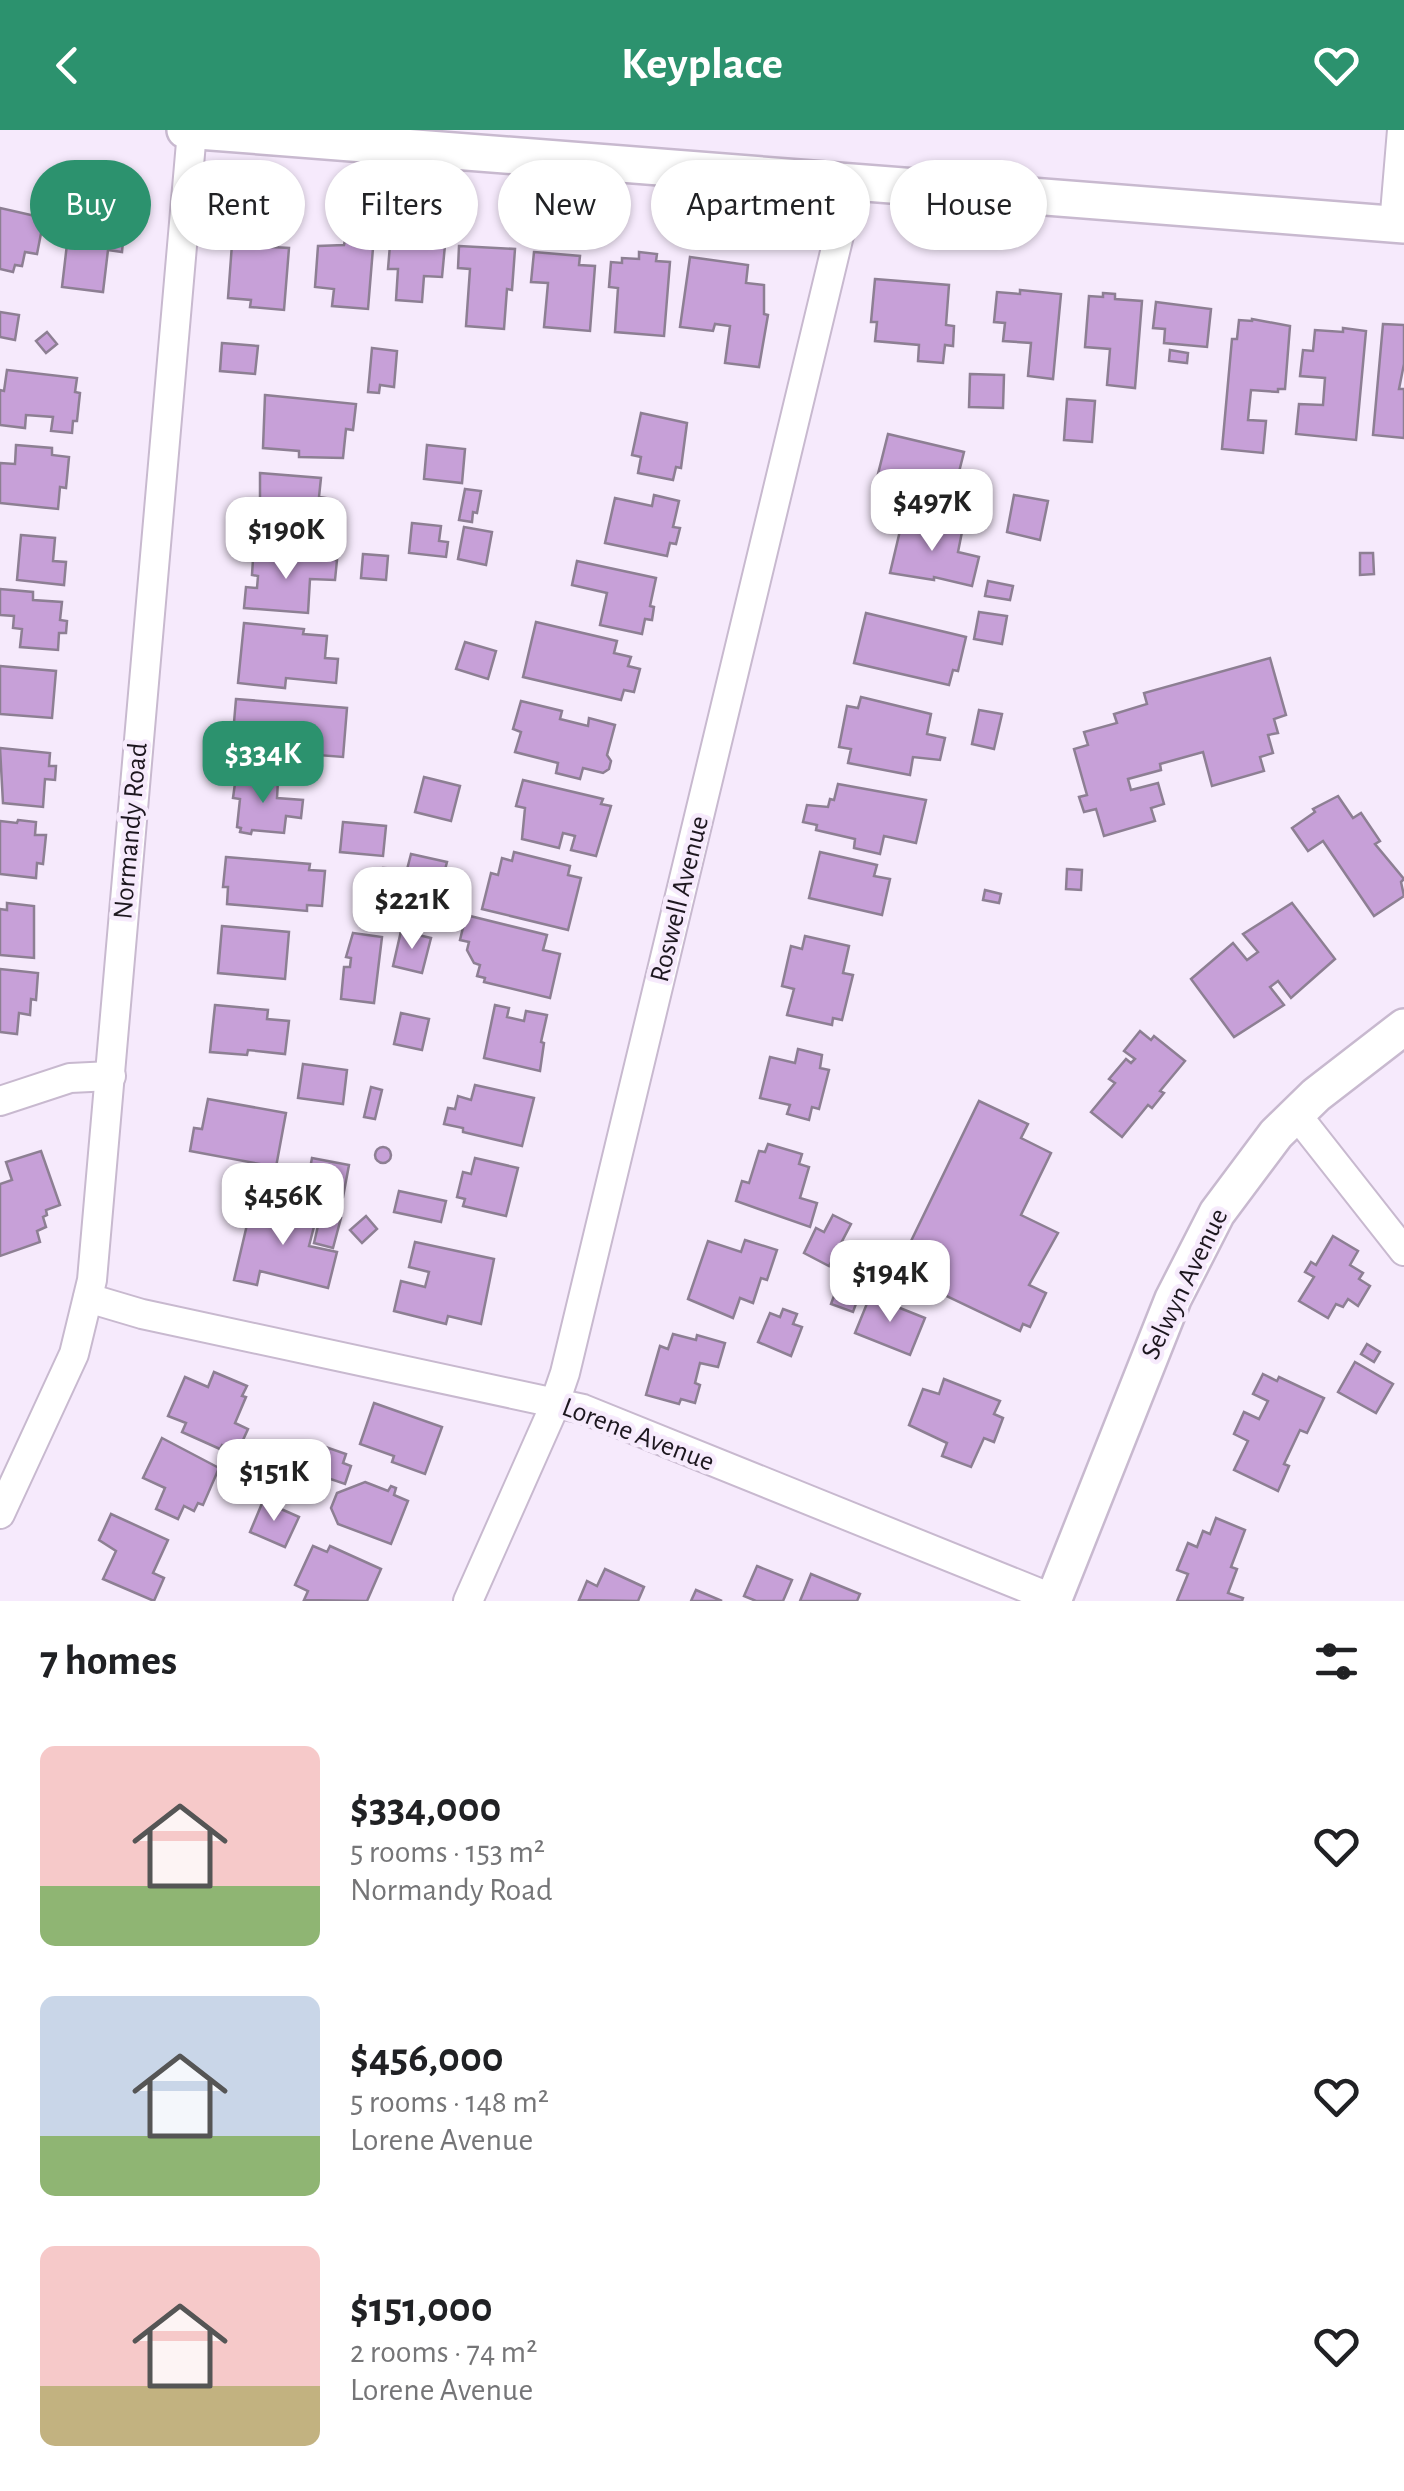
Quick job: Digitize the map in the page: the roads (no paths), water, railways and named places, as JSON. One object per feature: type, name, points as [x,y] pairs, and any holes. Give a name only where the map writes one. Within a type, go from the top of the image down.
[{"type":"street","points":[[188,130],[651,167]]},
{"type":"street","name":"Normandy Road","points":[[0,1514],[74,1354],[88,1298],[188,130]]},
{"type":"street","points":[[870,185],[1399,225],[1402,130]]},
{"type":"street","name":"Roswell Avenue","points":[[468,1601],[556,1402],[836,250]]},
{"type":"street","name":"Selwyn Avenue","points":[[1053,1600],[1168,1311],[1199,1244],[1247,1170],[1296,1114],[1328,1084],[1404,1028]]},
{"type":"street","points":[[0,1101],[80,1076],[110,1076]]},
{"type":"street","points":[[1296,1114],[1404,1251]]},
{"type":"street","name":"Lorene Avenue","points":[[88,1298],[142,1314],[591,1412],[1053,1600]]}]
